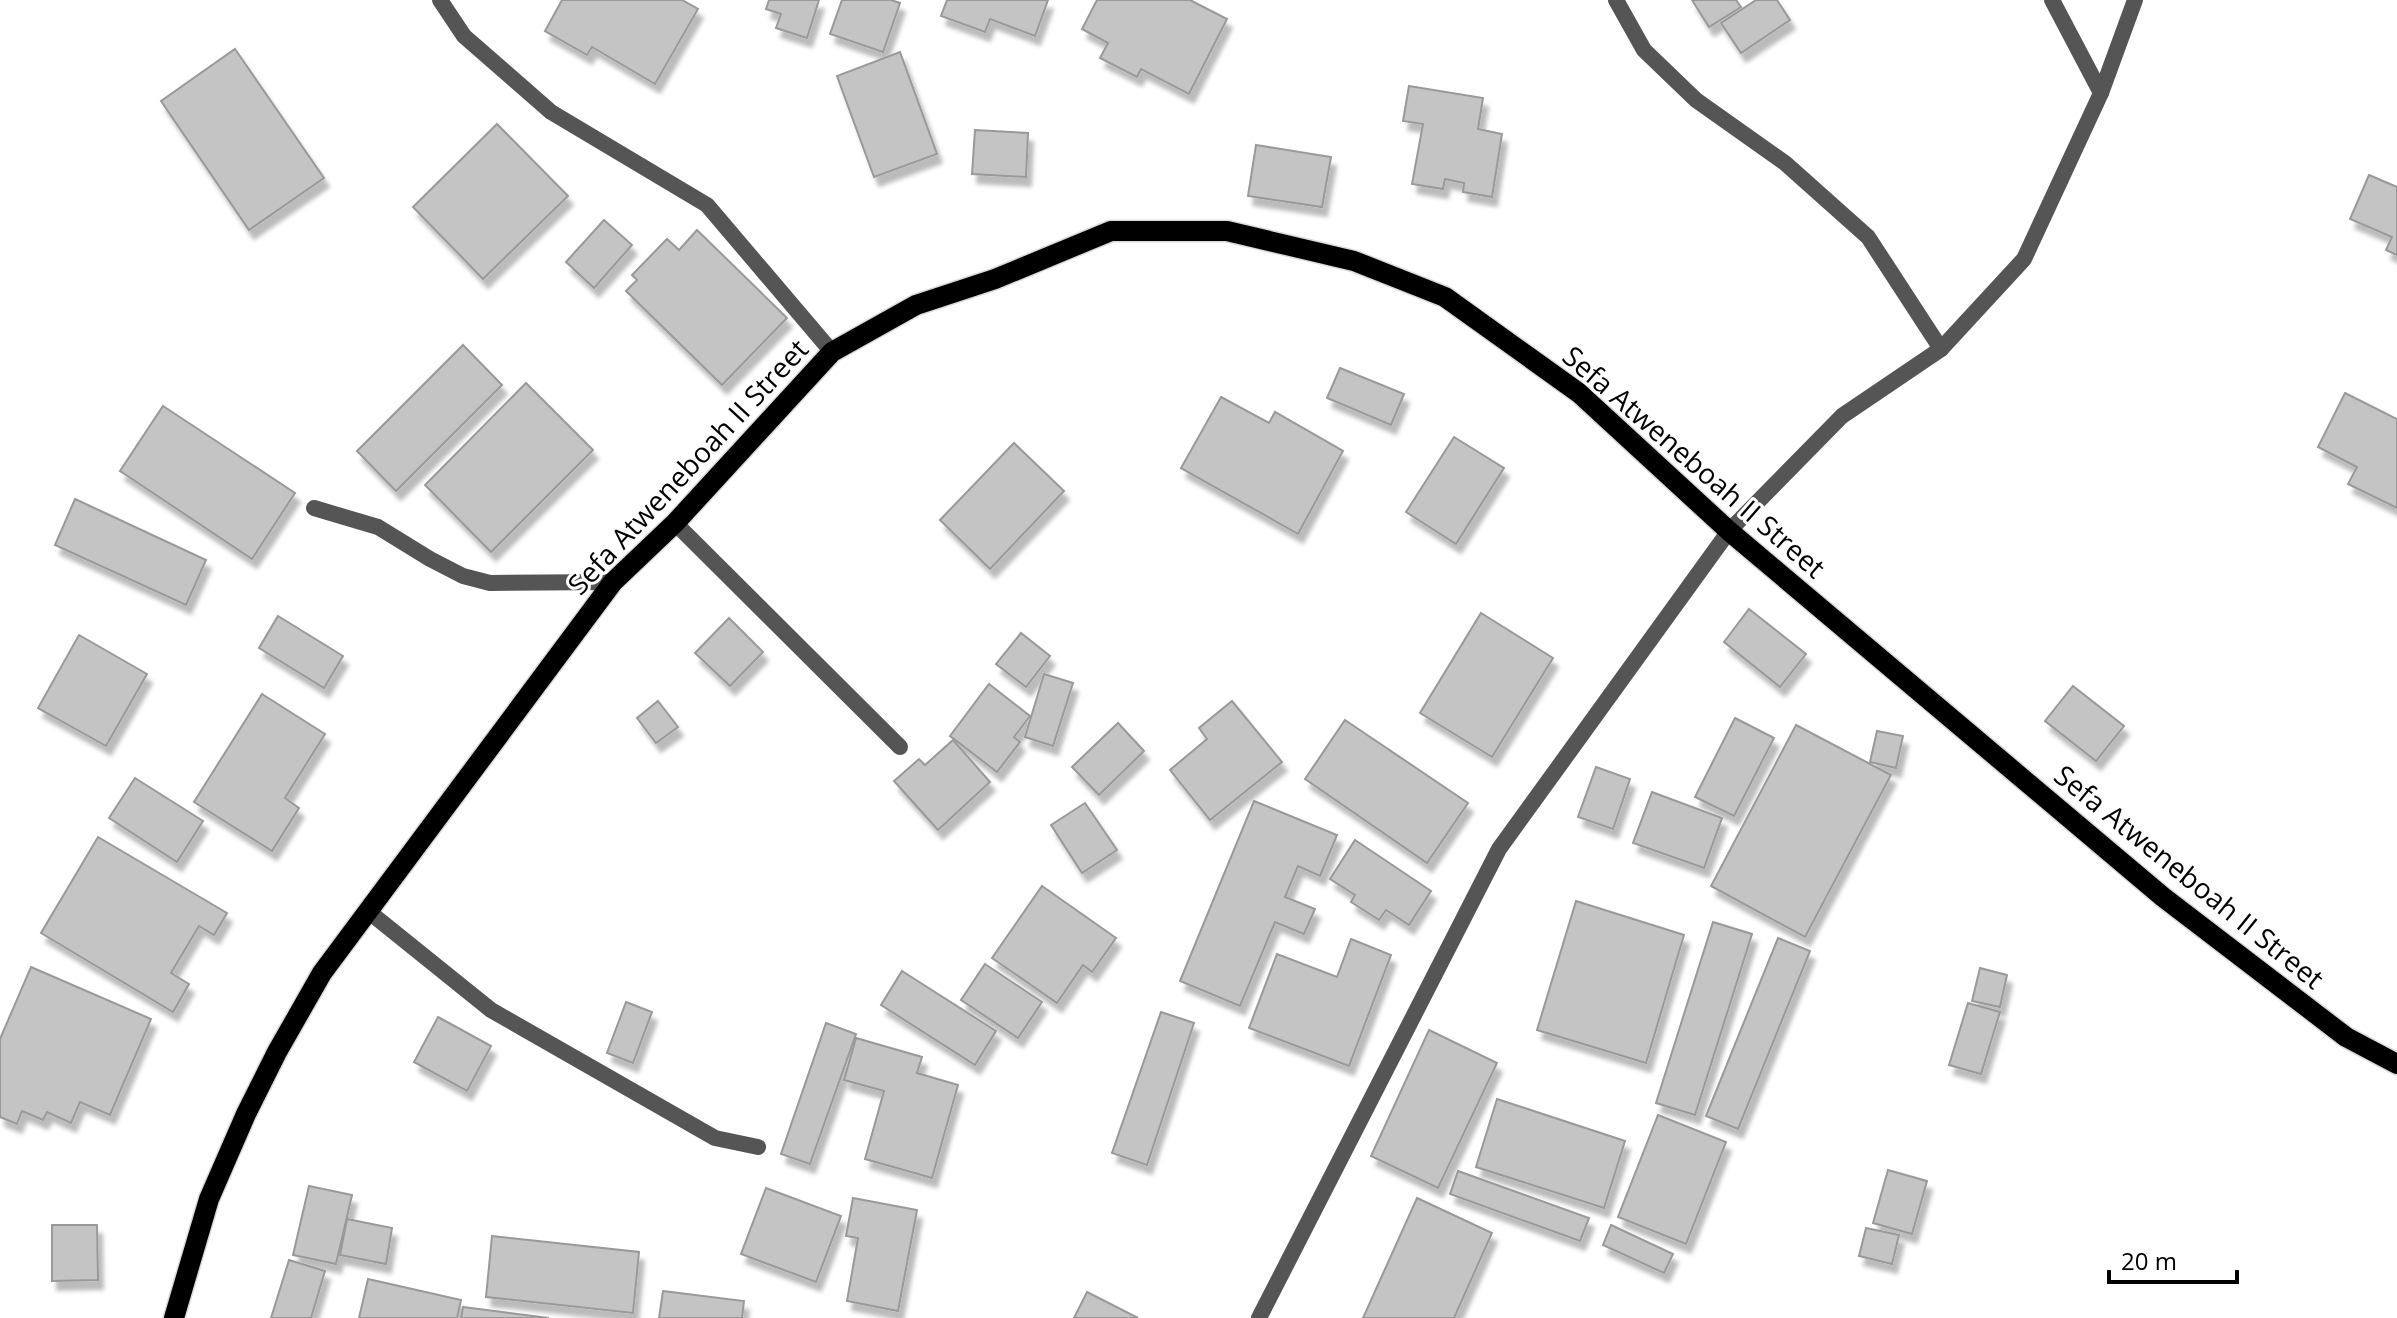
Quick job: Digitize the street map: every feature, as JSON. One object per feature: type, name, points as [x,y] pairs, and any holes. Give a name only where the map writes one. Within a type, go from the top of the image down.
[{"type":"main road","name":"Sefa Atweneboah II Street","points":[[174,1318],[209,1199],[277,1052],[322,973],[613,582],[675,523],[832,352],[916,305],[995,279],[1111,231],[1227,231],[1354,261],[1445,297],[1579,393],[1729,531],[2163,897],[2346,1037],[2397,1064]]},
{"type":"street","points":[[440,0],[464,36],[551,112],[707,205],[832,352]]},
{"type":"street","points":[[1616,0],[1644,50],[1696,100],[1785,163],[1868,237],[1941,349]]},
{"type":"street","points":[[2052,0],[2101,93]]},
{"type":"street","points":[[1259,1318],[1499,849],[1729,531],[1842,416],[1941,349],[2024,259],[2101,93],[2135,0]]},
{"type":"street","points":[[314,508],[378,527],[463,576],[490,583],[613,582]]},
{"type":"street","points":[[675,523],[900,747]]},
{"type":"street","points":[[368,911],[491,1010],[715,1138],[758,1147]]},
{"type":"building","points":[[562,0],[682,0],[698,9],[655,84],[592,47],[587,55],[545,31]]},
{"type":"building","points":[[769,0],[819,0],[807,38],[776,28],[781,14],[766,9]]},
{"type":"building","points":[[842,0],[891,0],[900,3],[883,52],[830,34]]},
{"type":"building","points":[[947,0],[1048,0],[1035,36],[990,19],[985,32],[941,16]]},
{"type":"building","points":[[1097,0],[1190,0],[1227,19],[1189,94],[1141,69],[1137,77],[1100,58],[1108,43],[1082,29]]},
{"type":"building","points":[[1692,0],[1736,0],[1741,7],[1709,27]]},
{"type":"building","points":[[1756,0],[1777,0],[1790,20],[1741,53],[1721,23]]},
{"type":"building","points":[[235,49],[324,178],[249,230],[161,101]]},
{"type":"building","points":[[900,52],[937,154],[874,177],[837,76]]},
{"type":"building","points":[[1409,86],[1483,98],[1478,129],[1502,134],[1492,197],[1463,192],[1464,183],[1445,179],[1443,189],[1412,184],[1423,124],[1403,121]]},
{"type":"building","points":[[497,124],[568,196],[483,279],[413,207]]},
{"type":"building","points":[[975,130],[1028,133],[1026,177],[972,174]]},
{"type":"building","points":[[1256,145],[1331,157],[1322,207],[1248,196]]},
{"type":"building","points":[[2369,175],[2397,187],[2397,255],[2386,250],[2392,237],[2350,219]]},
{"type":"building","points":[[604,220],[632,245],[594,288],[566,262]]},
{"type":"building","points":[[697,230],[787,318],[722,385],[626,291],[637,280],[632,275],[667,239],[679,250]]},
{"type":"building","points":[[463,345],[502,385],[396,491],[357,451]]},
{"type":"building","points":[[1340,368],[1404,394],[1391,425],[1327,398]]},
{"type":"building","points":[[526,383],[593,450],[491,552],[425,485]]},
{"type":"building","points":[[2345,393],[2397,419],[2397,508],[2348,484],[2357,467],[2318,447]]},
{"type":"building","points":[[1221,397],[1269,423],[1275,412],[1343,451],[1298,534],[1181,468]]},
{"type":"building","points":[[163,406],[295,493],[252,559],[120,471]]},
{"type":"building","points":[[1454,437],[1504,468],[1456,544],[1406,512]]},
{"type":"building","points":[[1014,443],[1064,491],[990,569],[940,520]]},
{"type":"building","points":[[75,499],[206,560],[186,605],[55,545]]},
{"type":"building","points":[[1749,609],[1806,654],[1780,687],[1724,642]]},
{"type":"building","points":[[1481,613],[1553,658],[1492,757],[1420,713]]},
{"type":"building","points":[[278,616],[343,656],[324,688],[259,648]]},
{"type":"building","points":[[729,618],[763,652],[730,686],[695,653]]},
{"type":"building","points":[[1021,633],[1050,656],[1026,687],[996,664]]},
{"type":"building","points":[[79,635],[147,674],[106,746],[38,708]]},
{"type":"building","points":[[1044,674],[1073,683],[1053,746],[1025,737]]},
{"type":"building","points":[[989,684],[1030,716],[1014,737],[1020,742],[997,772],[950,736]]},
{"type":"building","points":[[2073,686],[2124,726],[2096,761],[2045,721]]},
{"type":"building","points":[[262,694],[325,734],[285,798],[299,808],[272,851],[194,802]]},
{"type":"building","points":[[658,701],[678,727],[656,743],[637,718]]},
{"type":"building","points":[[1232,701],[1282,762],[1210,820],[1170,770],[1207,739],[1199,728]]},
{"type":"building","points":[[1735,718],[1774,738],[1734,816],[1695,797]]},
{"type":"building","points":[[1345,720],[1468,803],[1427,863],[1305,779]]},
{"type":"building","points":[[1118,723],[1144,751],[1099,795],[1072,767]]},
{"type":"building","points":[[1796,725],[1891,775],[1805,937],[1711,886]]},
{"type":"building","points":[[1877,731],[1903,736],[1896,768],[1870,762]]},
{"type":"building","points":[[953,740],[990,782],[938,830],[894,781],[919,759],[925,765]]},
{"type":"building","points":[[1596,767],[1630,779],[1613,829],[1578,817]]},
{"type":"building","points":[[135,778],[203,821],[177,862],[109,818]]},
{"type":"building","points":[[1652,792],[1722,818],[1704,868],[1633,843]]},
{"type":"building","points":[[1254,801],[1337,835],[1320,876],[1298,866],[1285,897],[1315,909],[1304,934],[1275,922],[1240,1006],[1180,981]]},
{"type":"building","points":[[1085,803],[1117,850],[1082,873],[1051,825]]},
{"type":"building","points":[[98,837],[227,913],[214,935],[199,926],[171,973],[189,984],[173,1012],[41,933]]},
{"type":"building","points":[[1355,840],[1431,891],[1409,925],[1386,910],[1379,920],[1351,902],[1355,895],[1330,879]]},
{"type":"building","points":[[1042,886],[1116,938],[1092,972],[1083,965],[1057,1003],[992,958]]},
{"type":"building","points":[[1576,901],[1684,935],[1646,1063],[1537,1030]]},
{"type":"building","points":[[1713,922],[1752,934],[1695,1115],[1656,1103]]},
{"type":"building","points":[[1778,938],[1810,951],[1738,1129],[1706,1116]]},
{"type":"building","points":[[1351,939],[1391,955],[1349,1066],[1249,1028],[1277,954],[1337,977]]},
{"type":"building","points":[[985,964],[1042,1002],[1018,1038],[961,1000]]},
{"type":"building","points":[[31,967],[151,1019],[110,1115],[80,1102],[71,1123],[47,1112],[43,1120],[22,1111],[17,1124],[0,1117],[0,1039]]},
{"type":"building","points":[[1980,968],[2007,975],[2000,1007],[1972,1001]]},
{"type":"building","points":[[902,971],[996,1031],[975,1065],[881,1005]]},
{"type":"building","points":[[626,1002],[652,1012],[633,1063],[607,1053]]},
{"type":"building","points":[[1968,1003],[2000,1012],[1981,1074],[1949,1065]]},
{"type":"building","points":[[1161,1012],[1194,1023],[1147,1165],[1112,1153]]},
{"type":"building","points":[[438,1017],[491,1046],[467,1091],[414,1062]]},
{"type":"building","points":[[826,1023],[856,1034],[810,1164],[781,1154]]},
{"type":"building","points":[[1429,1030],[1497,1063],[1438,1188],[1371,1156]]},
{"type":"building","points":[[856,1038],[922,1057],[917,1073],[958,1085],[932,1178],[865,1159],[884,1091],[844,1080]]},
{"type":"building","points":[[1497,1099],[1625,1141],[1604,1208],[1476,1167]]},
{"type":"building","points":[[1658,1115],[1726,1142],[1686,1244],[1618,1217]]},
{"type":"building","points":[[1888,1170],[1927,1181],[1912,1234],[1873,1223]]},
{"type":"building","points":[[1458,1171],[1589,1218],[1580,1241],[1450,1194]]},
{"type":"building","points":[[309,1186],[352,1195],[336,1264],[293,1255]]},
{"type":"building","points":[[766,1188],[841,1216],[816,1282],[741,1254]]},
{"type":"building","points":[[853,1198],[917,1210],[898,1311],[847,1301],[858,1238],[846,1236]]},
{"type":"building","points":[[1417,1198],[1492,1233],[1454,1318],[1363,1318]]},
{"type":"building","points":[[347,1219],[392,1228],[386,1264],[340,1255]]},
{"type":"building","points":[[52,1225],[97,1225],[98,1280],[52,1281]]},
{"type":"building","points":[[1611,1225],[1673,1254],[1664,1273],[1603,1245]]},
{"type":"building","points":[[1866,1228],[1899,1235],[1892,1264],[1859,1256]]},
{"type":"building","points":[[492,1236],[639,1252],[633,1313],[486,1297]]},
{"type":"building","points":[[289,1260],[325,1271],[311,1318],[271,1318]]},
{"type":"building","points":[[368,1279],[461,1300],[457,1318],[359,1318]]},
{"type":"building","points":[[663,1291],[744,1301],[742,1318],[659,1318]]},
{"type":"building","points":[[1087,1292],[1138,1318],[1074,1318]]},
{"type":"building","points":[[463,1307],[549,1318],[461,1318]]}]
